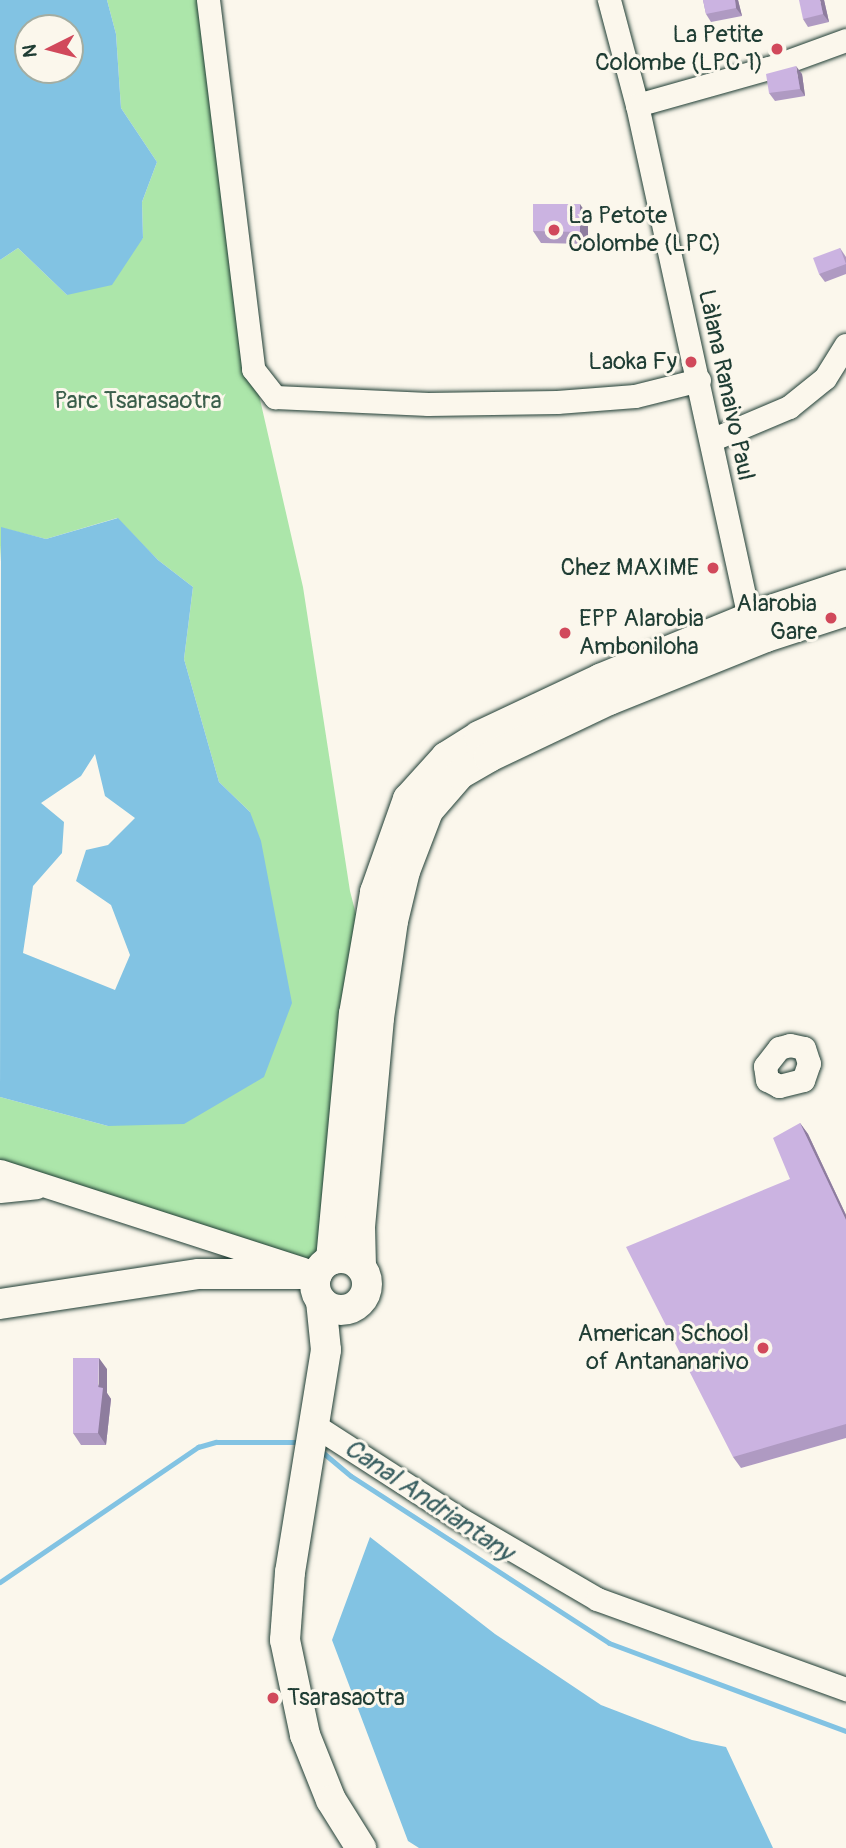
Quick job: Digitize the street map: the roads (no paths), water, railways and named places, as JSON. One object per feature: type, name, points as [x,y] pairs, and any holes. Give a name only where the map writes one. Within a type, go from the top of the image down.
[{"type":"main road","points":[[326,1350],[351,1309],[366,1291],[360,1267],[360,1227],[379,1018],[393,921],[405,871],[428,811],[460,775],[489,757],[756,633],[846,585]]},
{"type":"main road","points":[[361,1848],[318,1770],[288,1668],[286,1614],[303,1484],[326,1350],[323,1278],[356,1002],[375,892],[408,799],[446,757],[478,736],[600,679],[756,633],[846,611]]},
{"type":"main road","points":[[172,1280],[323,1278],[347,1258],[360,1267]]},
{"type":"main road","points":[[0,1304],[219,1273],[323,1278]]},
{"type":"main road","points":[[323,1278],[335,1309],[351,1309]]},
{"type":"street","points":[[208,0],[253,369],[275,397],[428,404],[557,402],[635,396],[699,380]]},
{"type":"street","name":"Làlana Ranaivo Paul","points":[[609,0],[637,105],[756,633]]},
{"type":"street","points":[[637,105],[769,68],[846,40]]},
{"type":"street","points":[[711,440],[789,407],[825,378],[846,345]]},
{"type":"street","points":[[0,1171],[227,1242],[323,1278]]},
{"type":"street","points":[[0,1191],[46,1186]]},
{"type":"street","points":[[219,1273],[227,1242]]},
{"type":"street","points":[[314,1425],[455,1516],[597,1599],[846,1689]]},
{"type":"water","points":[[0,0],[107,0],[116,34],[121,108],[157,162],[142,202],[143,238],[112,285],[67,295],[18,248],[0,260]]},
{"type":"water","points":[[118,518],[158,560],[193,587],[184,659],[219,782],[250,812],[261,841],[292,1003],[264,1077],[184,1124],[108,1126],[0,1097],[1,527],[46,539]],"holes":[[[95,754],[105,796],[135,818],[108,845],[86,850],[76,881],[111,905],[130,955],[115,990],[23,953],[33,886],[62,853],[64,822],[41,803],[81,776]]]},
{"type":"water","points":[[370,1537],[495,1634],[601,1705],[692,1740],[726,1747],[773,1848],[419,1848],[408,1841],[332,1640]]},
{"type":"waterway","name":"Canal Andriantany","points":[[0,1582],[198,1447],[216,1442],[300,1442]]},
{"type":"waterway","name":"Canal Andriantany","points":[[321,1451],[351,1476],[609,1643],[846,1731]]},
{"type":"place","name":"La Petite Colombe (LPC 1)","points":[[777,49]]},
{"type":"place","name":"La Petote Colombe (LPC)","points":[[554,230]]},
{"type":"place","name":"Laoka Fy","points":[[691,362]]},
{"type":"place","name":"Chez MAXIME","points":[[713,568]]},
{"type":"place","name":"Alarobia Gare","points":[[831,618]]},
{"type":"place","name":"EPP Alarobia Amboniloha","points":[[565,633]]},
{"type":"place","name":"American School of Antananarivo","points":[[763,1348]]},
{"type":"place","name":"Tsarasaotra","points":[[273,1698]]},
{"type":"park label","name":"Parc Tsarasaotra","points":[[138,401]]}]
